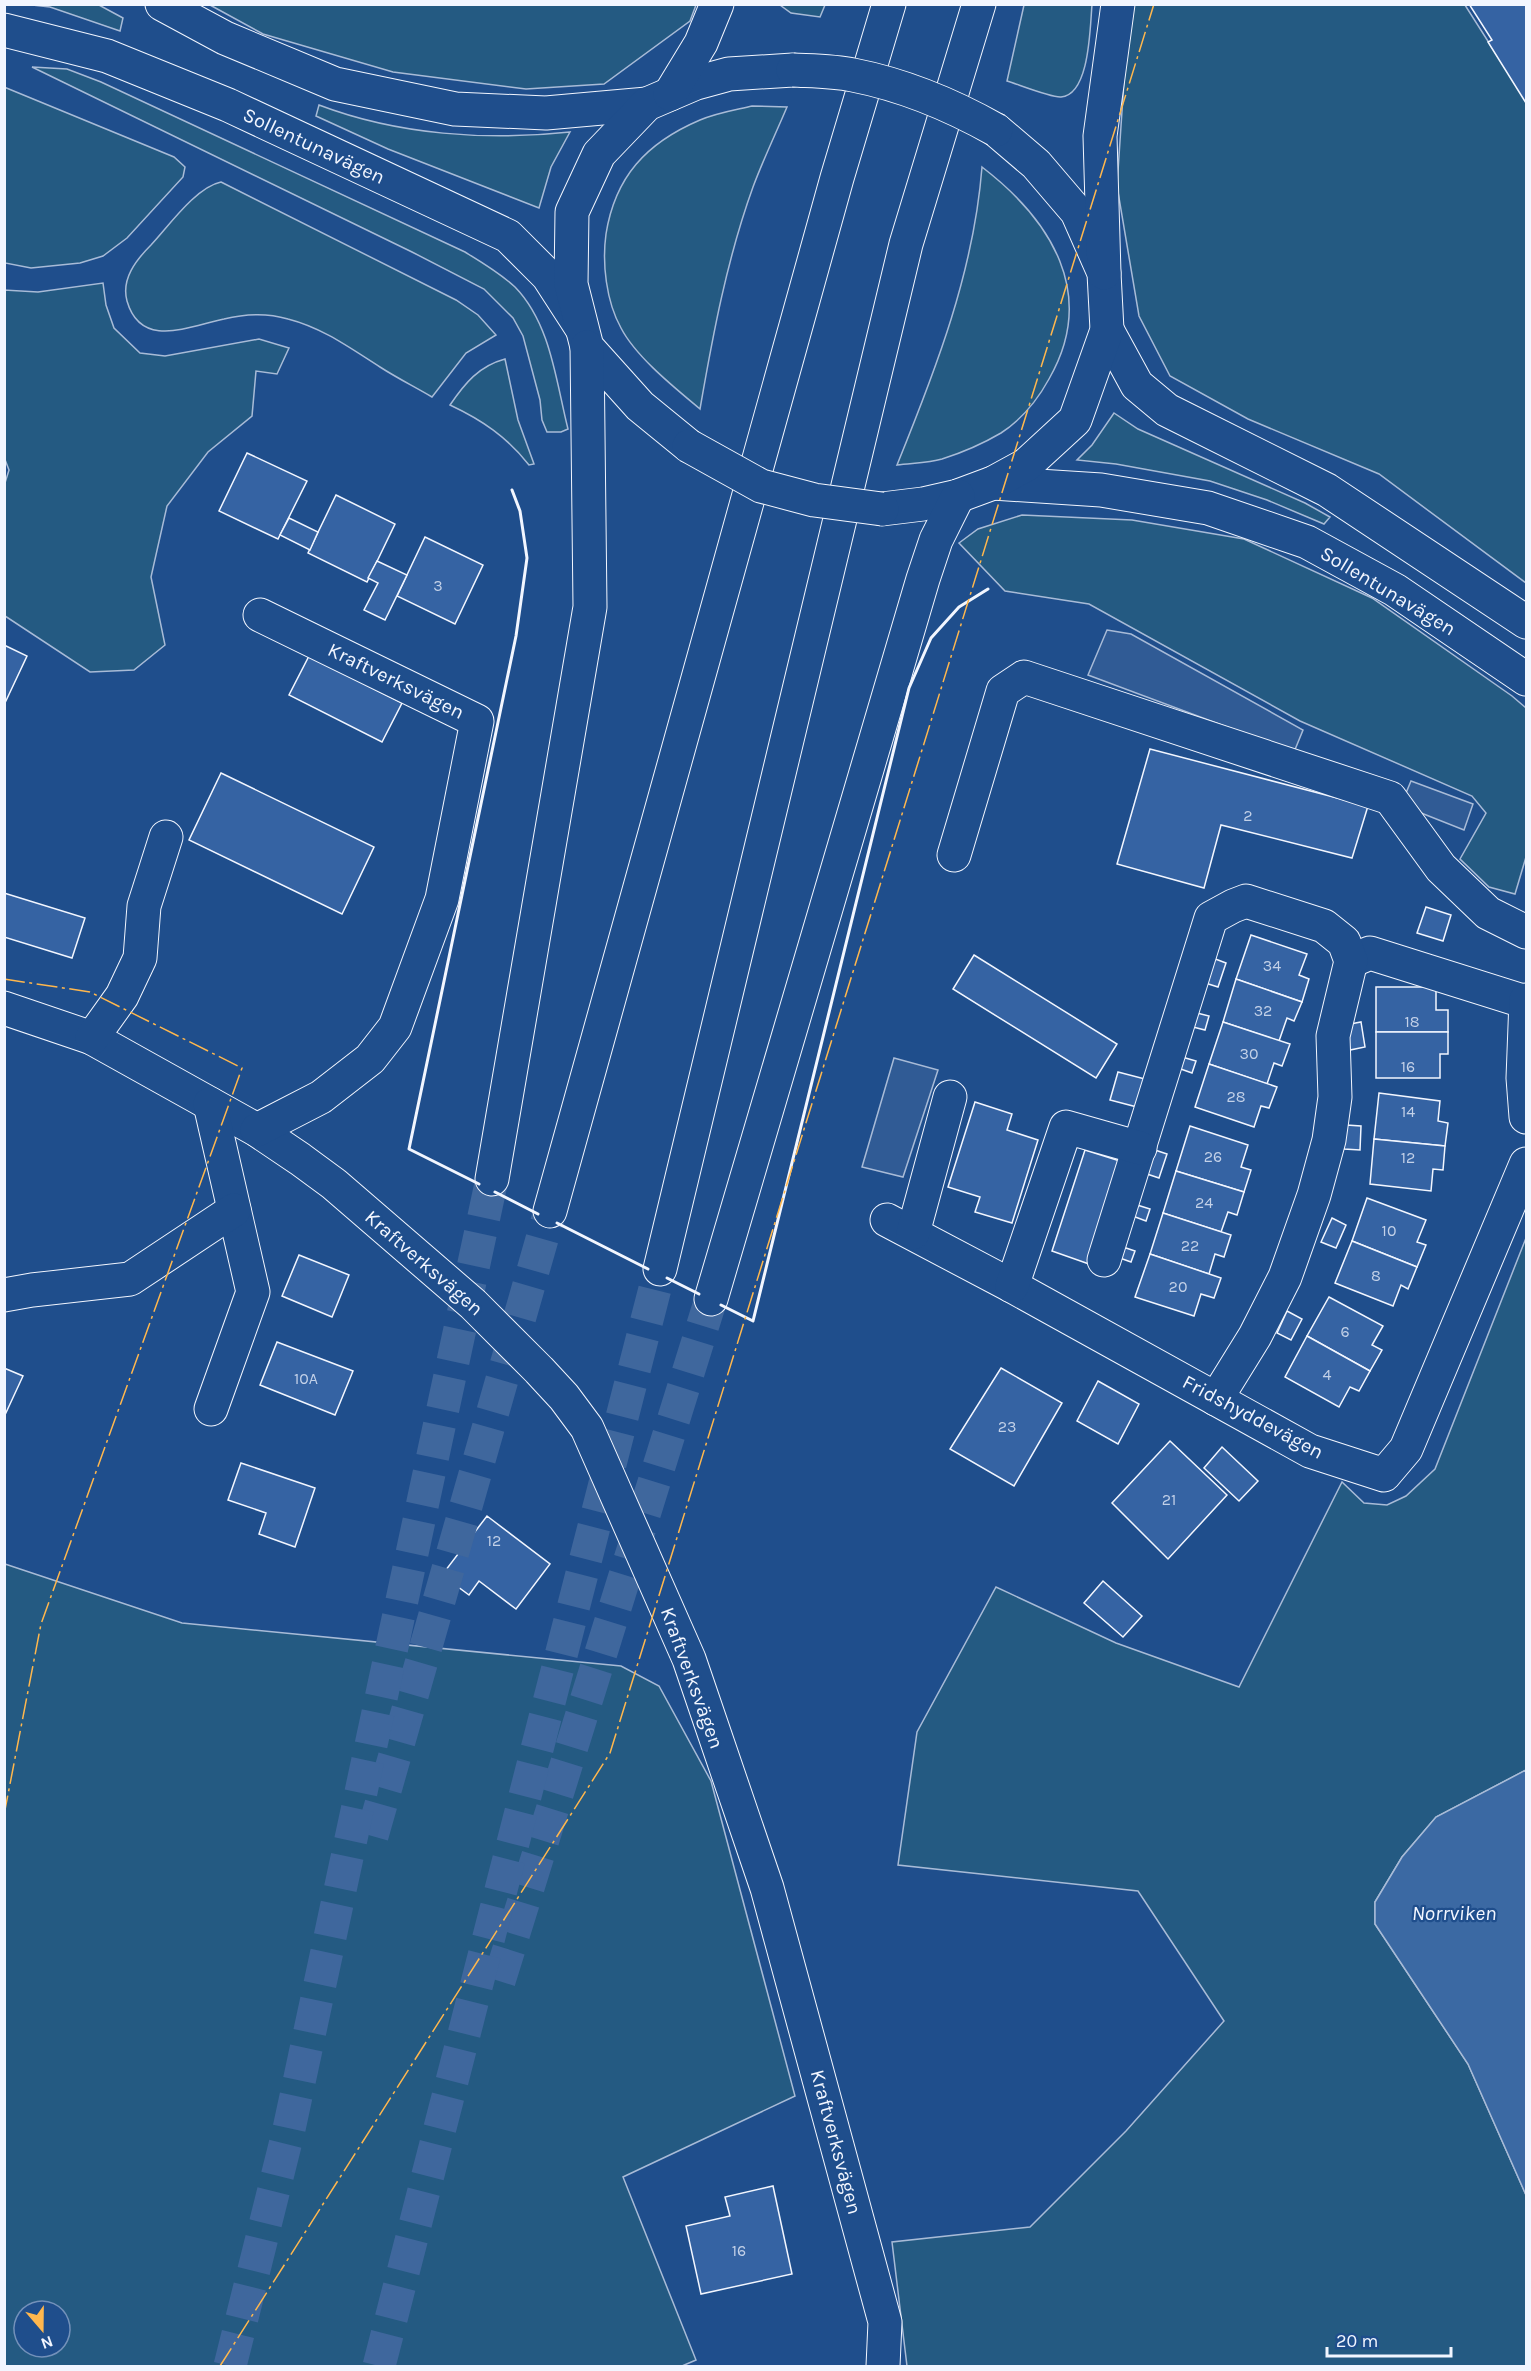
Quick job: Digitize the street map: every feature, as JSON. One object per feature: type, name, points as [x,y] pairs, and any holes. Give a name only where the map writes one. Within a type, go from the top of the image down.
[{"type":"main road","points":[[162,4],[225,38],[335,84],[455,109],[546,113],[658,99],[696,83],[729,74],[793,70],[852,75],[906,88],[959,109],[996,130],[1036,164],[1077,212],[1104,273]]},
{"type":"main road","points":[[492,1179],[590,607],[584,337],[571,284],[572,212],[599,154],[658,99],[701,43],[717,4]]},
{"type":"main road","points":[[550,1211],[837,178],[889,4]]},
{"type":"main road","points":[[660,1269],[906,244],[979,4]]},
{"type":"main road","points":[[1118,4],[1100,136],[1104,273],[1107,330],[1137,385],[1167,410],[1327,490],[1527,622]]},
{"type":"main road","name":"Sollentunavägen","points":[[4,30],[106,56],[228,105],[508,236],[548,276],[584,337],[640,406],[689,446],[760,486],[814,500],[882,509],[923,504],[958,496],[993,483],[1026,465],[1075,420],[1107,330]]},
{"type":"main road","name":"Sollentunavägen","points":[[993,483],[1101,490],[1208,508],[1306,542],[1395,590],[1527,679]]},
{"type":"main road","points":[[711,1299],[923,579],[936,540],[958,496]]},
{"type":"main road","name":"Kraftverksvägen","points":[[257,1130],[321,1097],[370,1059],[395,1027],[442,899],[477,721],[260,615]]},
{"type":"main road","points":[[954,855],[1004,691],[1024,676],[1390,798],[1441,868],[1488,913],[1527,932]]},
{"type":"main road","points":[[92,1038],[122,996],[140,958],[144,906],[166,837]]},
{"type":"main road","points":[[1104,1260],[1212,918],[1233,906],[1246,902],[1324,926],[1344,942],[1351,961],[1333,1036],[1335,1097],[1329,1140],[1314,1195],[1285,1277],[1255,1336],[1216,1399]]},
{"type":"main road","points":[[1351,961],[1370,953],[1526,1001],[1523,1078],[1527,1117]]},
{"type":"main road","name":"Kraftverksvägen","points":[[4,1008],[92,1038],[257,1130],[334,1184],[473,1304],[564,1397],[587,1428],[688,1659],[767,1888],[885,2322],[883,2367]]},
{"type":"main road","name":"Fridshyddevägen","points":[[950,1097],[900,1226],[1310,1451],[1384,1475],[1406,1449],[1527,1164]]},
{"type":"main road","points":[[210,1104],[253,1292],[211,1409]]},
{"type":"main road","points":[[1012,1286],[1066,1127],[1140,1148]]},
{"type":"main road","points":[[4,1295],[130,1279],[234,1210]]},
{"type":"shaded area","points":[[32,5],[99,5],[123,18],[120,31],[50,7]]},
{"type":"shaded area","points":[[210,5],[696,5],[690,21],[604,84],[526,89],[393,72],[263,34]]},
{"type":"shaded area","points":[[780,5],[825,5],[820,17],[791,13]]},
{"type":"shaded area","points":[[1024,5],[1092,5],[1087,58],[1078,85],[1071,93],[1057,97],[1007,81]]},
{"type":"shaded area","points":[[1134,5],[1465,5],[1526,101],[1526,583],[1379,474],[1248,419],[1170,376],[1139,316],[1117,186],[1127,36]]},
{"type":"shaded area","points":[[32,67],[67,69],[101,82],[465,252],[491,268],[515,287],[537,318],[550,354],[568,429],[561,432],[547,432],[542,420],[540,400],[523,336],[513,318],[484,289]]},
{"type":"shaded area","points":[[4,87],[174,157],[185,167],[183,177],[127,238],[103,256],[80,263],[31,268],[5,263]]},
{"type":"shaded area","points":[[319,105],[380,123],[443,133],[507,136],[570,132],[551,167],[539,208],[388,149],[316,116]]},
{"type":"shaded area","points":[[752,106],[787,107],[753,187],[728,269],[700,409],[646,361],[621,328],[606,282],[606,234],[610,214],[625,179],[649,151],[681,129],[700,120]]},
{"type":"shaded area","points":[[982,167],[1007,188],[1028,211],[1046,235],[1060,261],[1068,289],[1069,317],[1063,348],[1040,394],[1022,415],[1001,433],[972,448],[942,459],[897,465],[926,393],[962,282],[978,206]]},
{"type":"shaded area","points":[[221,182],[456,300],[478,315],[496,335],[466,353],[432,397],[325,333],[280,317],[240,316],[168,331],[155,330],[143,325],[134,316],[127,301],[126,285],[131,270],[192,199],[212,185]]},
{"type":"shaded area","points":[[103,283],[106,305],[114,328],[140,353],[165,356],[259,339],[289,348],[277,374],[256,371],[252,416],[208,452],[167,506],[151,577],[165,645],[134,670],[90,672],[5,616],[4,486],[9,470],[4,457],[4,290],[38,292]]},
{"type":"shaded area","points":[[505,359],[518,420],[534,464],[529,465],[493,430],[450,405],[473,376]]},
{"type":"shaded area","points":[[1114,413],[1138,429],[1305,503],[1330,517],[1324,524],[1267,500],[1210,481],[1116,464],[1077,460],[1092,445]]},
{"type":"shaded area","points":[[1022,515],[1132,520],[1244,539],[1372,598],[1512,696],[1526,708],[1526,857],[1515,894],[1489,887],[1460,859],[1486,813],[1472,796],[1300,721],[1089,604],[1005,591],[959,543],[978,529]]},
{"type":"shaded area","points":[[1107,630],[1131,634],[1303,730],[1294,752],[1088,675]]},
{"type":"shaded area","points":[[1411,781],[1473,804],[1464,830],[1401,805]]},
{"type":"shaded area","points":[[894,1058],[938,1070],[903,1177],[862,1167]]},
{"type":"shaded area","points":[[1526,1238],[1526,1770],[1436,1817],[1402,1857],[1375,1902],[1375,1924],[1468,2064],[1526,2195],[1526,2366],[907,2366],[892,2242],[1030,2227],[1126,2131],[1224,2021],[1138,1891],[898,1865],[917,1732],[996,1587],[1116,1643],[1239,1687],[1342,1482],[1364,1503],[1387,1505],[1406,1496],[1435,1469]]},
{"type":"shaded area","points":[[5,1564],[182,1623],[621,1666],[659,1686],[711,1781],[795,2096],[623,2177],[696,2360],[682,2366],[5,2366]]},
{"type":"water","name":"Norrviken","points":[[1526,1770],[1526,2195],[1468,2064],[1375,1924],[1375,1902],[1402,1857],[1436,1817]]},
{"type":"building","points":[[1469,4],[1526,4],[1526,103],[1488,42],[1492,40]]},
{"type":"building","points":[[247,453],[307,481],[278,539],[219,511]]},
{"type":"building","points":[[336,495],[395,524],[367,582],[308,553]]},
{"type":"building","points":[[289,518],[318,532],[310,550],[280,535]]},
{"type":"building","points":[[425,537],[483,565],[455,624],[397,596]]},
{"type":"building","points":[[377,561],[407,575],[385,620],[364,610],[378,583],[368,578]]},
{"type":"building","points":[[4,645],[27,656],[4,705]]},
{"type":"building","points":[[309,656],[402,703],[382,742],[289,695]]},
{"type":"building","points":[[1150,749],[1368,806],[1352,858],[1221,825],[1204,888],[1117,864]]},
{"type":"building","points":[[221,773],[374,847],[342,914],[189,840]]},
{"type":"building","points":[[4,893],[85,918],[72,958],[4,937]]},
{"type":"building","points":[[1426,907],[1451,915],[1443,941],[1417,933]]},
{"type":"building","points":[[1251,935],[1307,954],[1299,975],[1309,979],[1302,1002],[1236,979]]},
{"type":"building","points":[[974,955],[1117,1044],[1096,1078],[953,989]]},
{"type":"building","points":[[1210,957],[1226,963],[1218,987],[1202,982]]},
{"type":"building","points":[[1236,979],[1302,1002],[1294,1021],[1287,1018],[1279,1041],[1223,1022]]},
{"type":"building","points":[[1376,987],[1436,987],[1436,1010],[1448,1010],[1448,1032],[1376,1032]]},
{"type":"building","points":[[1193,1012],[1209,1016],[1205,1030],[1189,1026]]},
{"type":"building","points":[[1223,1022],[1290,1044],[1282,1066],[1274,1063],[1267,1084],[1209,1064]]},
{"type":"building","points":[[1361,1022],[1365,1047],[1350,1050],[1345,1025]]},
{"type":"building","points":[[1376,1032],[1448,1032],[1448,1054],[1440,1054],[1440,1078],[1376,1078]]},
{"type":"building","points":[[1182,1057],[1196,1061],[1192,1073],[1178,1068]]},
{"type":"building","points":[[1209,1064],[1277,1087],[1269,1108],[1261,1106],[1254,1127],[1195,1107]]},
{"type":"building","points":[[1118,1072],[1145,1079],[1137,1107],[1110,1100]]},
{"type":"building","points":[[1379,1093],[1440,1101],[1438,1121],[1448,1123],[1445,1146],[1374,1139]]},
{"type":"building","points":[[975,1102],[1012,1114],[1007,1130],[1038,1140],[1012,1223],[975,1212],[980,1197],[948,1187]]},
{"type":"building","points":[[1346,1125],[1361,1126],[1360,1150],[1344,1149]]},
{"type":"building","points":[[1190,1126],[1248,1145],[1241,1167],[1251,1170],[1244,1192],[1176,1171]]},
{"type":"building","points":[[1374,1139],[1445,1146],[1443,1170],[1433,1169],[1431,1191],[1370,1184]]},
{"type":"building","points":[[1152,1149],[1167,1154],[1159,1178],[1144,1173]]},
{"type":"building","points":[[1085,1150],[1123,1162],[1089,1264],[1052,1251]]},
{"type":"building","points":[[1176,1171],[1244,1192],[1237,1215],[1228,1212],[1221,1232],[1163,1213]]},
{"type":"building","points":[[1367,1198],[1426,1220],[1417,1242],[1426,1245],[1417,1267],[1352,1241]]},
{"type":"building","points":[[1134,1204],[1150,1209],[1146,1221],[1130,1215]]},
{"type":"building","points":[[1163,1213],[1231,1235],[1224,1257],[1215,1254],[1209,1274],[1150,1254]]},
{"type":"building","points":[[1332,1218],[1346,1225],[1336,1248],[1321,1242]]},
{"type":"building","points":[[1352,1241],[1417,1267],[1408,1289],[1401,1285],[1393,1306],[1335,1283]]},
{"type":"building","points":[[1120,1246],[1135,1251],[1131,1262],[1117,1257]]},
{"type":"building","points":[[1150,1254],[1221,1278],[1214,1298],[1201,1294],[1194,1316],[1135,1297]]},
{"type":"building","points":[[299,1255],[349,1275],[332,1317],[282,1296]]},
{"type":"building","points":[[1329,1297],[1383,1326],[1372,1345],[1382,1350],[1370,1371],[1307,1336]]},
{"type":"building","points":[[1287,1311],[1302,1319],[1291,1340],[1277,1333]]},
{"type":"building","points":[[1307,1336],[1370,1371],[1359,1391],[1350,1387],[1339,1407],[1285,1377]]},
{"type":"building","points":[[277,1342],[353,1371],[335,1415],[260,1385]]},
{"type":"building","points":[[4,1368],[23,1376],[4,1417]]},
{"type":"building","points":[[1001,1368],[1062,1403],[1014,1486],[950,1449]]},
{"type":"building","points":[[1098,1381],[1139,1404],[1118,1444],[1077,1421]]},
{"type":"building","points":[[1170,1441],[1227,1495],[1168,1559],[1112,1503]]},
{"type":"building","points":[[1222,1447],[1258,1481],[1239,1501],[1204,1468]]},
{"type":"building","points":[[241,1463],[315,1488],[295,1547],[259,1534],[266,1513],[228,1500]]},
{"type":"building","points":[[487,1516],[550,1564],[516,1609],[479,1581],[469,1595],[442,1575]]},
{"type":"building","points":[[1103,1581],[1142,1616],[1123,1637],[1084,1603]]},
{"type":"building","points":[[773,2186],[792,2274],[701,2294],[686,2226],[730,2216],[725,2197]]},
{"type":"tunnel","points":[[230,2366],[289,2129],[492,1179]]},
{"type":"tunnel","points":[[372,1836],[550,1211]]},
{"type":"tunnel","points":[[379,2366],[660,1269]]},
{"type":"tunnel","points":[[499,1981],[711,1299]]},
{"type":"wall","points":[[479,1184],[409,1149],[516,636],[527,558],[520,511],[512,490]]},
{"type":"wall","points":[[721,1305],[753,1321],[909,688],[931,638],[959,607],[988,589]]},
{"type":"wall","points":[[495,1192],[538,1214]]},
{"type":"wall","points":[[557,1223],[648,1269]]},
{"type":"wall","points":[[667,1278],[699,1294]]},
{"type":"power","points":[[220,2366],[610,1753],[1154,4]]},
{"type":"power","points":[[4,979],[90,992],[242,1068],[41,1624],[4,1815]]}]
